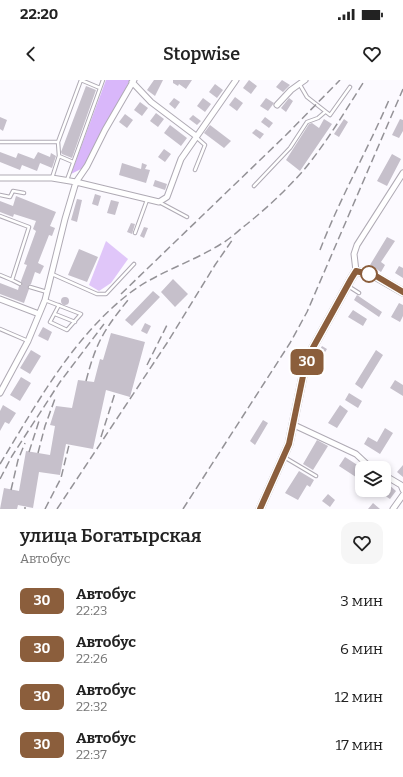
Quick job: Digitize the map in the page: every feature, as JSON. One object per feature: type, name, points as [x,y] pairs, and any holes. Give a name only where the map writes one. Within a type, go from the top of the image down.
[{"type":"main road","points":[[260,509],[284,457],[294,425],[306,363],[321,331],[356,271],[376,276],[403,292]]},
{"type":"street","points":[[0,178],[52,178],[66,180],[159,202],[165,199],[170,193],[178,163],[236,80]]},
{"type":"street","points":[[277,105],[291,90],[305,80]]},
{"type":"street","points":[[0,393],[2,386],[28,341],[40,314],[76,182],[87,166],[105,130],[133,81],[151,102],[196,136]]},
{"type":"street","points":[[356,271],[354,254],[357,245],[402,176]]},
{"type":"street","points":[[0,299],[40,314]]},
{"type":"street","points":[[294,425],[356,454],[364,461]]},
{"type":"street","points":[[391,480],[401,486],[403,490]]},
{"type":"street","points":[[393,509],[403,495]]},
{"type":"lane","points":[[52,178],[59,156],[58,142],[81,80],[100,88]]},
{"type":"lane","points":[[66,180],[103,80]]},
{"type":"lane","points":[[299,83],[307,97],[330,115],[350,87]]},
{"type":"lane","points":[[254,186],[290,148],[307,122],[318,118],[325,112]]},
{"type":"lane","points":[[195,170],[205,145],[196,136]]},
{"type":"lane","points":[[0,142],[58,142]]},
{"type":"lane","points":[[59,156],[73,162]]},
{"type":"lane","points":[[0,195],[10,197],[13,191],[24,193]]},
{"type":"lane","points":[[135,233],[147,200]]},
{"type":"lane","points":[[159,202],[187,217]]},
{"type":"lane","points":[[0,216],[29,227],[12,280]]},
{"type":"lane","points":[[52,274],[97,294],[106,294],[134,264]]},
{"type":"lane","points":[[0,275],[20,284]]},
{"type":"lane","points":[[347,285],[359,293]]},
{"type":"lane","points":[[30,287],[47,292]]},
{"type":"lane","points":[[45,300],[59,305],[81,314],[68,330],[50,322],[59,305]]},
{"type":"lane","points":[[55,314],[74,322]]},
{"type":"lane","points":[[0,328],[28,341]]},
{"type":"lane","points":[[306,363],[322,360]]},
{"type":"lane","points":[[284,457],[316,476]]},
{"type":"shaded area","points":[[106,80],[130,80],[83,168],[71,174]]},
{"type":"shaded area","points":[[106,241],[128,259],[111,283],[99,291],[89,285]]},
{"type":"building","points":[[154,80],[163,80],[155,96],[147,90]]},
{"type":"building","points":[[173,80],[192,80],[186,89],[179,84],[178,86],[173,83]]},
{"type":"building","points":[[249,80],[257,86],[251,94],[243,88]]},
{"type":"building","points":[[282,80],[290,85],[283,92],[276,87]]},
{"type":"building","points":[[215,84],[223,90],[217,98],[209,92]]},
{"type":"building","points":[[86,86],[96,90],[72,158],[62,154],[61,152]]},
{"type":"building","points":[[235,97],[243,103],[237,111],[229,105]]},
{"type":"building","points":[[174,98],[180,102],[175,109],[169,104]]},
{"type":"building","points":[[203,98],[211,104],[205,112],[197,106]]},
{"type":"building","points":[[266,98],[274,103],[268,111],[260,106]]},
{"type":"building","points":[[289,98],[293,101],[286,112],[281,108]]},
{"type":"building","points":[[140,102],[148,108],[142,116],[134,110]]},
{"type":"building","points":[[156,113],[164,119],[158,127],[150,121]]},
{"type":"building","points":[[125,114],[133,120],[127,128],[119,122]]},
{"type":"building","points":[[193,115],[201,121],[197,125],[189,119]]},
{"type":"building","points":[[0,117],[7,120],[3,131],[0,129]]},
{"type":"building","points":[[265,117],[273,123],[269,128],[261,122]]},
{"type":"building","points":[[324,119],[332,124],[300,171],[286,160],[309,124],[312,123],[319,128]]},
{"type":"building","points":[[344,119],[348,122],[339,137],[334,134]]},
{"type":"building","points":[[400,119],[403,120],[403,131],[399,138],[392,135]]},
{"type":"building","points":[[170,125],[187,138],[181,146],[164,133]]},
{"type":"building","points":[[210,125],[231,141],[224,148],[204,133]]},
{"type":"building","points":[[256,129],[264,134],[260,139],[252,133]]},
{"type":"building","points":[[164,149],[171,154],[165,162],[158,157]]},
{"type":"building","points":[[0,152],[16,158],[18,153],[34,159],[38,152],[50,157],[51,153],[56,156],[52,168],[40,163],[37,171],[22,165],[20,170],[0,162]]},
{"type":"building","points":[[392,154],[401,159],[387,186],[377,181]]},
{"type":"building","points":[[122,163],[141,169],[142,163],[147,165],[145,169],[150,170],[146,183],[119,175]]},
{"type":"building","points":[[155,180],[167,184],[165,190],[153,186]]},
{"type":"building","points":[[95,194],[101,196],[98,206],[92,204]]},
{"type":"building","points":[[16,196],[56,212],[50,226],[55,228],[52,236],[49,235],[38,263],[44,266],[40,274],[35,272],[31,284],[28,286],[29,289],[24,303],[0,294],[0,283],[18,290],[19,286],[22,286],[21,281],[27,265],[24,264],[36,231],[33,229],[36,221],[14,214],[13,217],[0,212],[0,201],[13,206]]},
{"type":"building","points":[[77,199],[82,200],[77,222],[71,220]]},
{"type":"building","points":[[111,200],[119,202],[115,215],[107,213]]},
{"type":"building","points":[[131,223],[135,224],[132,234],[127,232]]},
{"type":"building","points":[[144,227],[148,228],[144,238],[140,236]]},
{"type":"building","points":[[387,237],[395,241],[381,262],[385,265],[381,272],[370,265]]},
{"type":"building","points":[[79,249],[98,257],[87,282],[68,275]]},
{"type":"building","points":[[399,266],[403,268],[403,278],[395,273]]},
{"type":"building","points":[[173,279],[188,294],[175,307],[161,292]]},
{"type":"building","points":[[153,291],[160,297],[132,326],[125,320]]},
{"type":"building","points":[[357,295],[382,312],[379,317],[354,300]]},
{"type":"building","points":[[63,297],[67,297],[69,301],[67,305],[63,305],[61,303],[61,299]]},
{"type":"building","points":[[399,303],[403,305],[403,316],[400,322],[391,317]]},
{"type":"building","points":[[353,310],[367,319],[363,326],[348,317]]},
{"type":"building","points":[[145,323],[151,326],[147,334],[141,331]]},
{"type":"building","points":[[43,327],[52,332],[48,341],[38,336]]},
{"type":"building","points":[[111,333],[145,342],[130,397],[106,390],[93,449],[66,444],[60,475],[39,472],[33,508],[18,505],[17,509],[0,509],[4,488],[19,491],[26,451],[50,455],[55,426],[50,425],[56,406],[72,408],[78,380],[94,382],[100,359],[103,360]]},
{"type":"building","points":[[322,346],[327,349],[322,357],[317,354]]},
{"type":"building","points":[[31,350],[41,356],[30,374],[20,368]]},
{"type":"building","points":[[376,350],[383,355],[362,389],[355,384]]},
{"type":"building","points":[[21,377],[31,383],[20,401],[10,395]]},
{"type":"building","points":[[395,380],[403,385],[403,396],[390,388]]},
{"type":"building","points":[[349,393],[362,401],[358,408],[345,400]]},
{"type":"building","points":[[3,405],[16,413],[9,424],[5,422],[0,431],[0,411]]},
{"type":"building","points":[[340,405],[348,411],[337,428],[328,423]]},
{"type":"building","points":[[263,420],[268,423],[255,445],[250,441]]},
{"type":"building","points":[[385,428],[393,433],[380,454],[364,444],[368,437],[377,442]]},
{"type":"building","points":[[317,440],[328,446],[313,470],[303,464]]},
{"type":"building","points":[[345,457],[355,463],[355,476],[339,466]]},
{"type":"building","points":[[403,465],[403,477],[397,472]]},
{"type":"building","points":[[299,471],[314,480],[310,487],[307,485],[298,500],[285,493]]},
{"type":"building","points":[[391,487],[396,491],[390,499],[387,497],[391,497]]},
{"type":"building","points":[[328,494],[335,500],[330,507],[322,501]]},
{"type":"building","points":[[373,503],[380,509],[368,509]]},
{"type":"railway","points":[[121,294],[286,135],[340,80]]},
{"type":"railway","points":[[0,464],[56,374],[71,353],[106,313],[126,296],[148,281],[224,242],[269,206],[296,179],[311,161],[365,80]]},
{"type":"railway","points":[[183,509],[290,343],[307,312],[403,89]]},
{"type":"railway","points":[[320,250],[336,212],[389,100]]},
{"type":"railway","points":[[57,509],[167,343],[215,265],[233,239]]},
{"type":"railway","points":[[86,381],[93,357],[101,338],[112,320],[128,300]]},
{"type":"railway","points":[[0,479],[12,456],[60,382],[104,324]]},
{"type":"railway","points":[[147,365],[167,325]]},
{"type":"railway","points":[[101,437],[115,393]]},
{"type":"railway","points":[[38,453],[45,426],[56,396]]},
{"type":"railway","points":[[29,452],[39,421]]},
{"type":"railway","points":[[11,490],[18,460],[25,443]]},
{"type":"railway","points":[[45,509],[61,478],[69,445]]},
{"type":"bus line","name":"30","points":[[260,509],[284,457],[292,435],[303,376],[310,353],[356,271],[376,276],[403,292]]}]
